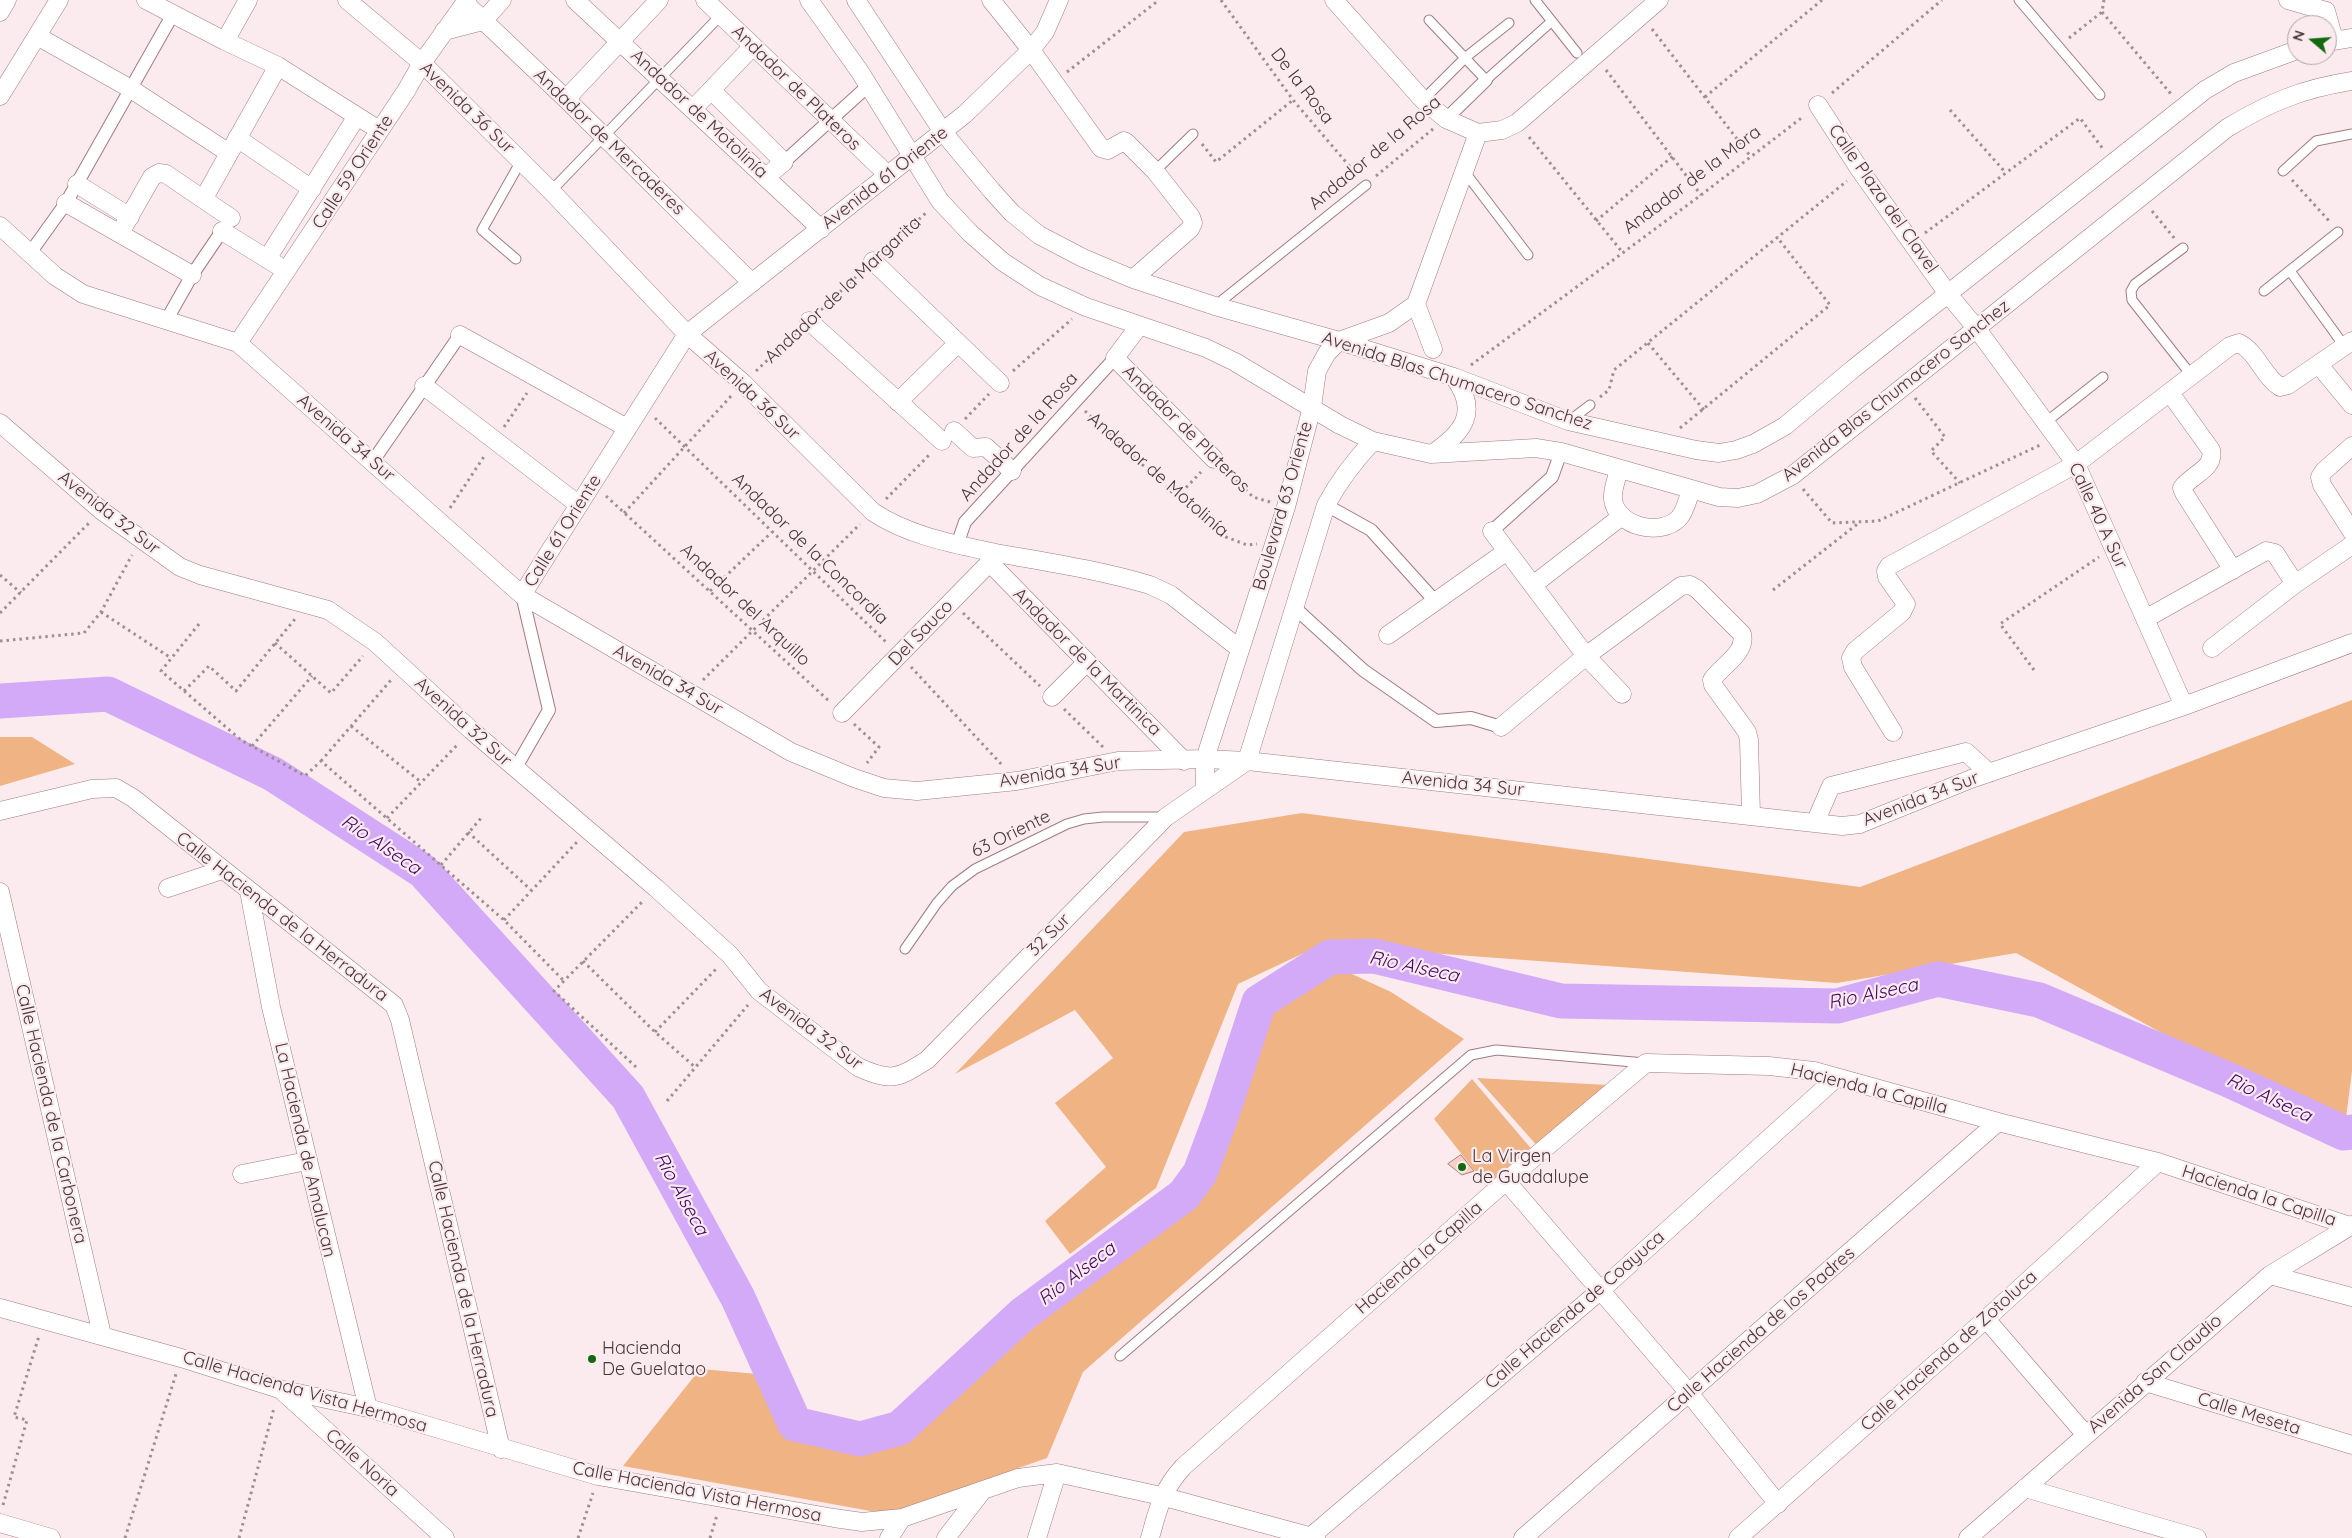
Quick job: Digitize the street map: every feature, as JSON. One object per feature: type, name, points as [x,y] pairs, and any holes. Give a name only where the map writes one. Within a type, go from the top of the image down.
[{"type":"street","points":[[0,12],[7,0]]},
{"type":"street","points":[[0,96],[6,73],[37,36],[59,0]]},
{"type":"street","points":[[146,0],[224,41],[278,66],[379,130]]},
{"type":"street","points":[[224,41],[248,0]]},
{"type":"street","name":"Avenida 36 Sur","points":[[347,0],[422,63],[551,191],[687,334],[743,384],[873,512],[909,531],[994,558],[1150,584],[1171,595],[1240,649]]},
{"type":"street","points":[[444,31],[484,21],[502,0]]},
{"type":"street","name":"Andador de Motolinía","points":[[575,0],[821,229]]},
{"type":"street","points":[[566,99],[658,0]]},
{"type":"street","name":"Andador de Plateros","points":[[705,0],[888,175]]},
{"type":"street","name":"Avenida Blas Chumacero Sanchez","points":[[809,0],[869,85],[940,201],[1003,262],[1040,286],[1086,307],[1206,348],[1235,362],[1340,425],[1373,442],[1432,454],[1536,448],[1561,452],[1719,497],[1738,498],[1757,494],[1792,475],[2227,128],[2258,109],[2308,89],[2352,81]]},
{"type":"street","name":"Avenida Blas Chumacero Sanchez","points":[[856,0],[943,132],[1012,213],[1039,235],[1083,258],[1133,279],[1215,306],[1339,341],[1454,378],[1568,421],[1696,450],[1720,453],[1736,450],[1785,426],[2205,90],[2234,73],[2287,54]]},
{"type":"street","points":[[991,0],[1031,50],[1101,148],[1108,150],[1124,141],[1155,171],[1193,223],[1190,229],[1133,279]]},
{"type":"street","name":"Avenida 61 Oriente","points":[[687,334],[965,114],[1031,50],[1045,32],[1059,0]]},
{"type":"street","points":[[1339,2],[1423,100],[1446,118],[1478,133],[1502,130],[1517,122],[1659,0]]},
{"type":"street","points":[[2288,0],[2329,5]]},
{"type":"street","name":"Calle 59 Oriente","points":[[238,343],[288,271],[406,91],[422,63],[466,2]]},
{"type":"street","name":"Andador de Mercaderes","points":[[466,2],[752,283]]},
{"type":"street","points":[[30,254],[66,203],[174,14]]},
{"type":"street","points":[[37,36],[312,189]]},
{"type":"street","points":[[2337,40],[2352,38]]},
{"type":"street","points":[[693,109],[753,46]]},
{"type":"street","points":[[204,198],[278,66]]},
{"type":"street","name":"Andador de la Rosa","points":[[1446,118],[1486,80]]},
{"type":"street","points":[[766,177],[869,85]]},
{"type":"street","points":[[711,90],[784,162]]},
{"type":"street","name":"Calle Plaza del Clavel","points":[[1818,105],[1860,170],[1948,294]]},
{"type":"street","points":[[268,259],[357,116]]},
{"type":"street","points":[[1339,341],[1389,323],[1416,304],[1478,133]]},
{"type":"street","points":[[120,234],[152,177],[159,173],[166,174],[204,198],[226,225],[268,259],[288,271]]},
{"type":"street","points":[[76,184],[130,216]]},
{"type":"street","points":[[66,203],[192,275]]},
{"type":"street","points":[[166,320],[192,275],[226,225]]},
{"type":"street","name":"Avenida 34 Sur","points":[[0,226],[55,276],[83,294],[238,343],[522,595],[791,752],[854,778],[884,788],[917,791],[1017,781],[1118,761],[1204,759],[1247,762],[1842,826],[1860,824],[1989,773],[2184,706],[2352,643]]},
{"type":"street","points":[[873,261],[1000,383]]},
{"type":"street","name":"Calle 40 A Sur","points":[[1948,294],[1977,329],[2076,464],[2184,706]]},
{"type":"street","points":[[1416,304],[1433,349]]},
{"type":"street","points":[[809,321],[898,402],[948,436],[973,448],[986,447],[1012,471]]},
{"type":"street","points":[[1116,358],[1139,326]]},
{"type":"street","name":"Calle 61 Oriente","points":[[515,769],[549,710],[522,595],[687,334]]},
{"type":"street","points":[[373,461],[460,335],[627,428]]},
{"type":"street","name":"Boulevard 63 Oriente","points":[[1204,759],[1286,507],[1312,407],[1312,391],[1317,371],[1327,353],[1339,341]]},
{"type":"street","points":[[898,402],[958,343]]},
{"type":"street","points":[[1893,732],[1853,667],[1851,658],[1855,651],[1902,612],[1906,604],[1887,577],[1886,571],[1889,566],[2076,464],[2230,346],[2239,343],[2246,347],[2273,383],[2280,387],[2288,386],[2348,344]]},
{"type":"street","name":"Andador de Plateros","points":[[1116,358],[1214,459]]},
{"type":"street","name":"Andador de la Rosa","points":[[958,545],[965,522],[1116,358]]},
{"type":"street","points":[[2319,365],[2352,406]]},
{"type":"street","points":[[1432,454],[1449,443],[1459,433],[1466,420],[1466,397],[1454,378]]},
{"type":"street","points":[[424,386],[491,446],[579,504]]},
{"type":"street","points":[[2170,393],[2211,450],[2213,458],[2209,465],[2182,488],[2233,570]]},
{"type":"street","name":"Avenida 32 Sur","points":[[0,423],[102,510],[140,540],[180,567],[200,575],[309,603],[328,610],[375,642],[515,769],[656,888],[730,955],[759,991],[858,1067],[876,1075],[892,1078]]},
{"type":"street","points":[[1247,762],[1326,505],[1337,484],[1354,461],[1373,442]]},
{"type":"street","points":[[2352,446],[2324,471],[2320,477],[2322,485],[2352,532]]},
{"type":"street","points":[[1561,452],[1552,478],[1492,531],[1586,656],[1622,694]]},
{"type":"street","points":[[1619,469],[1613,490],[1613,501],[1622,516],[1630,522],[1651,528],[1674,523],[1681,517],[1691,490]]},
{"type":"street","points":[[1326,505],[1371,530],[1435,601]]},
{"type":"street","points":[[1532,585],[1622,516]]},
{"type":"street","points":[[2212,648],[2295,584],[2352,545]]},
{"type":"street","points":[[1388,635],[1507,551]]},
{"type":"street","points":[[2145,619],[2266,551],[2275,553],[2295,584]]},
{"type":"street","name":"Del Sauco","points":[[842,713],[994,558]]},
{"type":"street","name":"Andador de la Martinica","points":[[994,558],[1086,662],[1184,760]]},
{"type":"street","points":[[1295,608],[1362,670],[1436,721],[1471,718],[1501,727],[1586,656],[1681,586],[1690,585],[1697,589],[1742,634],[1744,641],[1741,648],[1712,680],[1713,685],[1747,732],[1750,740],[1751,815]]},
{"type":"street","points":[[1052,697],[1086,662]]},
{"type":"street","points":[[1816,823],[1832,786],[1966,752],[1989,773]]},
{"type":"street","points":[[1204,759],[1205,790]]},
{"type":"street","name":"32 Sur","points":[[892,1078],[909,1071],[927,1060],[1166,818],[1247,762]]},
{"type":"street","name":"Calle Hacienda de la Herradura","points":[[0,810],[92,789],[116,788],[133,798],[394,1006],[400,1020],[501,1449]]},
{"type":"street","points":[[168,888],[222,870]]},
{"type":"street","name":"La Hacienda de Amalucan","points":[[249,891],[271,1007],[368,1408]]},
{"type":"street","name":"Calle Hacienda de la Carbonera","points":[[0,892],[102,1335]]},
{"type":"street","name":"Hacienda la Capilla","points":[[1150,1538],[1161,1496],[1183,1466],[1506,1181],[1646,1063],[1790,1067],[1814,1072],[1998,1122],[2158,1162],[2351,1226]]},
{"type":"street","name":"Calle Hacienda de Coayuca","points":[[1311,1537],[1601,1290],[1836,1078]]},
{"type":"street","name":"Calle Hacienda de los Padres","points":[[1523,1538],[1998,1122]]},
{"type":"street","points":[[242,1174],[307,1160]]},
{"type":"street","name":"Calle Hacienda de Zotoluca","points":[[1738,1538],[1986,1319],[2158,1162]]},
{"type":"street","points":[[1506,1181],[1689,1393],[1778,1504]]},
{"type":"street","name":"Avenida San Claudio","points":[[1968,1538],[2085,1434],[2270,1275],[2351,1226]]},
{"type":"street","points":[[2270,1275],[2352,1297]]},
{"type":"street","name":"Calle Hacienda Vista Hermosa","points":[[0,1308],[102,1335],[280,1389],[368,1408],[501,1449],[598,1476],[723,1498],[862,1522],[902,1518],[1018,1478],[1058,1473],[1161,1496],[1311,1537]]},
{"type":"street","points":[[1986,1319],[2085,1434]]},
{"type":"street","name":"Calle Meseta","points":[[2145,1382],[2352,1445]]},
{"type":"street","name":"Calle Noria","points":[[280,1389],[445,1538]]},
{"type":"street","points":[[1037,1538],[1058,1473]]},
{"type":"street","points":[[2025,1488],[2197,1538]]},
{"type":"street","points":[[946,1538],[983,1490]]},
{"type":"street","points":[[1,1516],[51,1538]]},
{"type":"street","points":[[889,1538],[902,1518]]},
{"type":"lane","points":[[1535,0],[1576,54]]},
{"type":"lane","points":[[2019,0],[2100,95]]},
{"type":"lane","points":[[551,191],[721,15]]},
{"type":"lane","points":[[1429,20],[1486,80]]},
{"type":"lane","name":"Andador de la Rosa","points":[[1486,80],[1551,22]]},
{"type":"lane","points":[[1423,100],[1466,57],[1509,23]]},
{"type":"lane","points":[[1155,171],[1193,134]]},
{"type":"lane","points":[[2283,170],[2316,141],[2352,134]]},
{"type":"lane","points":[[516,259],[482,230],[521,161]]},
{"type":"lane","points":[[1464,171],[1528,255]]},
{"type":"lane","name":"Andador de la Rosa","points":[[1215,306],[1366,185]]},
{"type":"lane","points":[[2264,291],[2338,232]]},
{"type":"lane","points":[[2183,248],[2135,284],[2131,290],[2132,300],[2192,376]]},
{"type":"lane","points":[[2290,271],[2348,344]]},
{"type":"lane","points":[[2046,422],[2103,377]]},
{"type":"lane","points":[[1568,421],[1590,405]]},
{"type":"lane","name":"63 Oriente","points":[[906,949],[937,903],[952,886],[975,869],[1067,824],[1084,819],[1103,817],[1166,818]]},
{"type":"lane","points":[[1120,1356],[1471,1055],[1496,1050],[1646,1063]]},
{"type":"path","points":[[1053,83],[1158,0]]},
{"type":"path","name":"De la Rosa","points":[[1221,0],[1293,100],[1366,185]]},
{"type":"path","points":[[1705,97],[1822,0]]},
{"type":"path","name":"Andador de la Mora","points":[[1454,378],[1751,157],[1818,105],[1942,0]]},
{"type":"path","points":[[2059,46],[2102,12],[2104,0]]},
{"type":"path","points":[[2102,12],[2183,108]]},
{"type":"path","points":[[1642,15],[1751,157]]},
{"type":"path","points":[[1594,56],[1673,156],[1701,195]]},
{"type":"path","points":[[1193,134],[1216,162],[1293,100]]},
{"type":"path","points":[[1950,110],[2005,172]]},
{"type":"path","name":"Andador de la Rosa","points":[[1366,185],[1446,118]]},
{"type":"path","points":[[1912,242],[2080,118],[2113,163]]},
{"type":"path","points":[[1517,122],[1622,253]]},
{"type":"path","points":[[1596,221],[1673,156]]},
{"type":"path","points":[[1590,405],[1609,390],[1614,370],[1860,170]]},
{"type":"path","points":[[2283,170],[2338,232]]},
{"type":"path","points":[[2141,197],[2183,248]]},
{"type":"path","name":"Andador de la Margarita","points":[[624,513],[743,384],[873,261],[940,201]]},
{"type":"path","points":[[1648,344],[1704,410],[1830,305],[1777,237]]},
{"type":"path","points":[[441,522],[537,378]]},
{"type":"path","points":[[1905,386],[1945,437],[1931,451],[1960,483]]},
{"type":"path","name":"Andador de Motolinía","points":[[1074,402],[1178,497],[1226,537],[1246,545],[1274,542]]},
{"type":"path","name":"Andador de la Concordia","points":[[642,405],[900,655],[1017,781]]},
{"type":"path","points":[[1792,475],[1811,500],[1832,522],[1878,521],[2057,437]]},
{"type":"path","points":[[1178,497],[1214,459]]},
{"type":"path","name":"Andador de Plateros","points":[[1214,459],[1253,496],[1286,507]]},
{"type":"path","name":"Andador del Arquillo","points":[[592,484],[879,747]]},
{"type":"path","points":[[0,613],[102,510]]},
{"type":"path","points":[[1773,590],[1861,522]]},
{"type":"path","points":[[710,591],[772,532]]},
{"type":"path","points":[[0,641],[84,633],[101,612],[140,540]]},
{"type":"path","points":[[2034,670],[2000,624],[2112,548]]},
{"type":"path","points":[[0,574],[21,593]]},
{"type":"path","points":[[952,602],[1118,761]]},
{"type":"path","points":[[184,691],[209,666],[236,691],[309,603]]},
{"type":"path","points":[[101,612],[171,658]]},
{"type":"path","points":[[199,624],[160,671],[241,740],[305,776],[321,761],[402,667]]},
{"type":"path","points":[[275,642],[331,693],[375,642]]},
{"type":"path","points":[[252,746],[312,676]]},
{"type":"path","points":[[351,726],[421,782]]},
{"type":"path","points":[[387,818],[471,730]]},
{"type":"path","points":[[321,761],[504,920],[564,981]]},
{"type":"path","points":[[440,865],[482,817]]},
{"type":"path","points":[[504,920],[588,831]]},
{"type":"path","points":[[468,832],[532,890]]},
{"type":"path","points":[[636,1067],[554,991],[656,888]]},
{"type":"path","points":[[655,1032],[730,955]]},
{"type":"path","points":[[583,961],[655,1032],[695,1067]]},
{"type":"path","points":[[667,1101],[759,991]]},
{"type":"path","points":[[1,1516],[27,1420],[14,1417],[44,1321]]},
{"type":"path","points":[[125,1538],[181,1358]]},
{"type":"path","points":[[239,1538],[280,1389]]},
{"type":"path","points":[[578,1538],[598,1476]]},
{"type":"path","points":[[710,1538],[723,1498]]},
{"type":"shaded area","points":[[2352,700],[2352,1071],[2344,1133],[2016,953],[1837,983],[1321,945],[1238,984],[1156,1188],[1070,1254],[1045,1221],[1106,1167],[1055,1103],[1113,1058],[1075,1010],[955,1074],[1184,832],[1302,813],[1860,887]]},
{"type":"shaded area","points":[[0,737],[32,737],[75,764],[0,786]]},
{"type":"shaded area","points":[[1339,968],[1391,992],[1464,1039],[1083,1372],[1047,1458],[887,1514],[623,1466],[700,1369],[758,1374],[785,1427],[887,1446],[1194,1198],[1274,1003]]},
{"type":"shaded area","points":[[1477,1078],[1608,1085],[1540,1149]]},
{"type":"shaded area","points":[[1472,1079],[1534,1152],[1489,1189],[1434,1119]]},
{"type":"building","name":"La Virgen de Guadalupe","points":[[1461,1155],[1474,1171],[1462,1175],[1448,1164]]},
{"type":"waterway","name":"Rio Alseca","points":[[0,701],[108,694],[273,774],[423,871],[628,1097],[738,1298],[795,1424],[860,1439],[900,1428],[1023,1314],[1184,1195],[1200,1173],[1222,1114],[1259,1002],[1330,957],[1374,956],[1561,1001],[1837,1006],[1938,979],[2039,1000],[2229,1080],[2344,1133],[2352,1132]]},
{"type":"place","name":"La Virgen de Guadalupe","points":[[1462,1167]]},
{"type":"place","name":"Hacienda De Guelatao","points":[[592,1359]]}]
